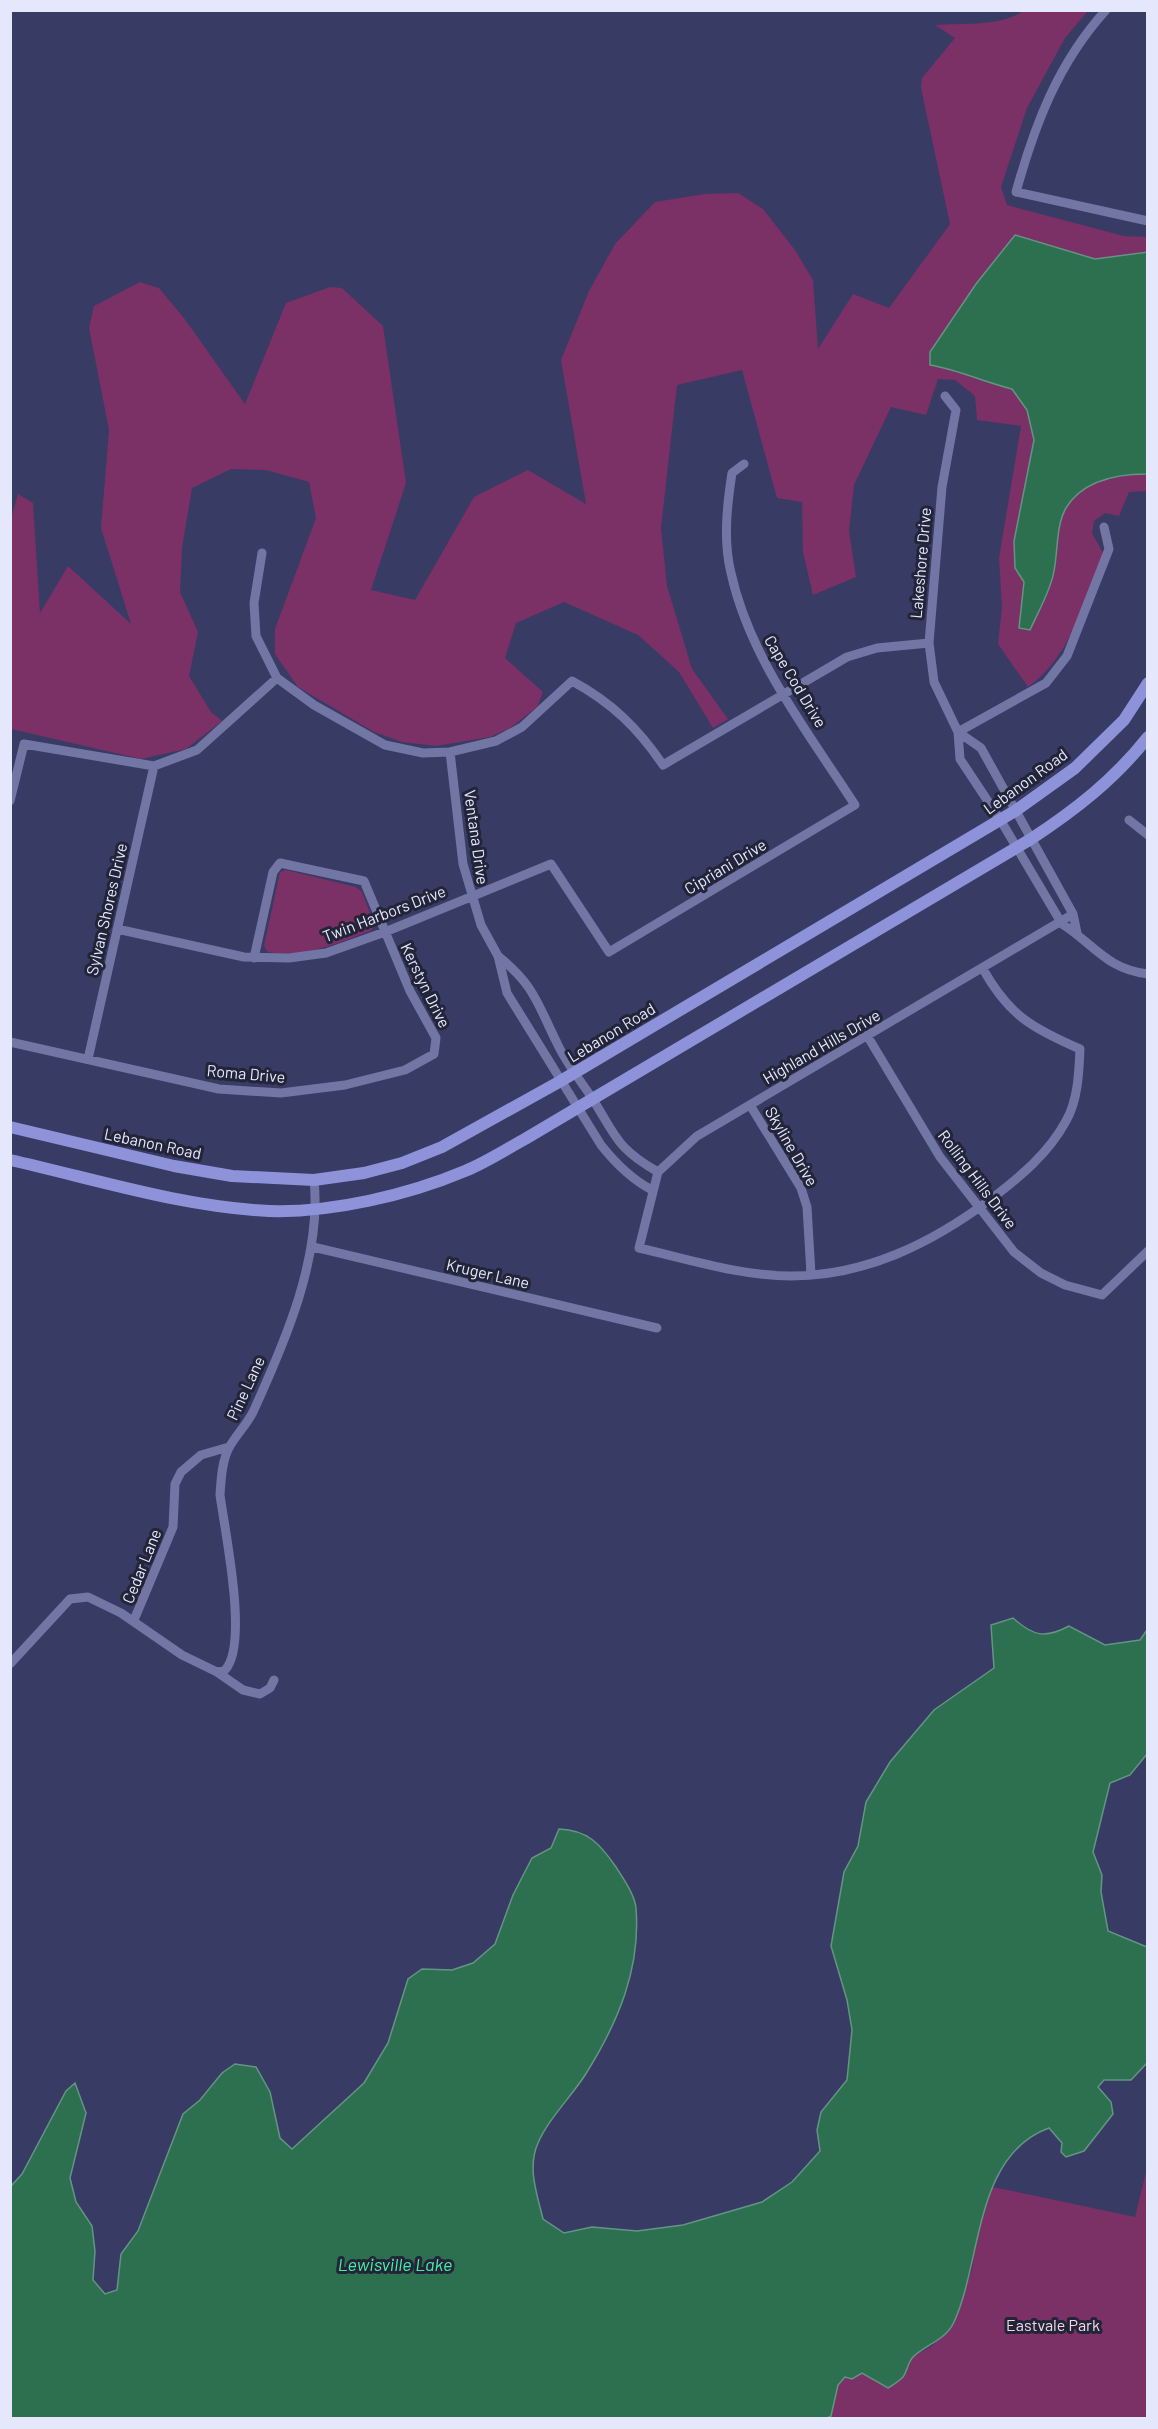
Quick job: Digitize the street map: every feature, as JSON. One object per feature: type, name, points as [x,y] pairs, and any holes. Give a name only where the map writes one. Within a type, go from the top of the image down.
[{"type":"main road","name":"Lebanon Road","points":[[10,1127],[174,1166],[232,1176],[314,1180],[364,1173],[402,1163],[442,1147],[560,1082],[1015,811],[1075,768],[1124,720],[1148,683]]},
{"type":"main road","points":[[10,1160],[220,1205],[270,1211],[317,1209],[403,1193],[466,1171],[1017,848],[1081,806],[1124,767],[1148,737]]},
{"type":"street","points":[[1106,10],[1073,51],[1053,85],[1033,131],[1016,192],[1148,222]]},
{"type":"street","name":"Lakeshore Drive","points":[[945,396],[956,410],[942,487],[929,643],[934,682],[958,732],[960,759],[1001,820],[1062,924],[1077,933],[1106,960],[1132,972],[1148,974]]},
{"type":"street","name":"Cape Cod Drive","points":[[744,464],[732,473],[727,511],[730,570],[742,612],[758,652],[855,805]]},
{"type":"street","points":[[958,732],[1046,683],[1067,656],[1108,549],[1104,527]]},
{"type":"street","points":[[262,553],[254,603],[256,636],[278,678],[314,705],[386,745],[423,753],[450,752],[496,741],[522,727],[572,681],[599,695],[625,717],[644,737],[663,765],[847,657],[877,648],[929,643]]},
{"type":"street","points":[[10,801],[24,744],[154,766],[197,750],[278,678]]},
{"type":"street","name":"Lakeshore Drive","points":[[958,732],[981,748],[1073,915],[1077,933]]},
{"type":"street","name":"Ventana Drive","points":[[450,752],[463,864],[481,925],[498,956],[507,993],[576,1108],[601,1145],[619,1167],[636,1182],[652,1190]]},
{"type":"street","name":"Sylvan Shores Drive","points":[[88,1059],[154,766]]},
{"type":"street","name":"Cipriani Drive","points":[[551,864],[609,952],[855,805]]},
{"type":"street","points":[[1129,820],[1148,835]]},
{"type":"street","name":"Kerstyn Drive","points":[[255,958],[273,872],[280,863],[364,881],[410,991],[436,1038],[436,1048]]},
{"type":"street","name":"Twin Harbors Drive","points":[[117,929],[255,958],[289,958],[326,953],[385,932],[551,864]]},
{"type":"street","name":"Highland Hills Drive","points":[[811,1274],[792,1276],[751,1273],[639,1248],[658,1172],[697,1136],[1062,924],[1073,915]]},
{"type":"street","name":"Ventana Drive","points":[[498,956],[517,972],[540,1003],[557,1044],[592,1098],[614,1138],[634,1158],[658,1172]]},
{"type":"street","points":[[811,1274],[843,1271],[892,1257],[934,1238],[981,1207],[1023,1175],[1050,1146],[1068,1118],[1079,1076],[1080,1050],[1022,1020],[993,987],[983,969]]},
{"type":"street","name":"Rolling Hills Drive","points":[[868,1037],[923,1130],[1014,1252],[1041,1273],[1065,1285],[1102,1295],[1148,1251]]},
{"type":"street","name":"Roma Drive","points":[[10,1042],[219,1089],[281,1094],[345,1085],[405,1070],[434,1054],[436,1048]]},
{"type":"street","name":"Skyline Drive","points":[[750,1105],[801,1188],[807,1207],[811,1274]]},
{"type":"street","name":"Pine Lane","points":[[217,1672],[225,1670],[231,1664],[236,1643],[237,1617],[220,1495],[221,1480],[229,1447],[252,1414],[267,1380],[313,1247],[317,1209],[314,1180]]},
{"type":"street","name":"Kruger Lane","points":[[313,1247],[657,1328]]},
{"type":"street","name":"Cedar Lane","points":[[134,1620],[173,1527],[175,1484],[181,1472],[201,1455],[229,1447]]},
{"type":"street","points":[[10,1664],[70,1599],[88,1597],[134,1620],[182,1655],[217,1672],[243,1690],[256,1694],[270,1688],[274,1680]]},
{"type":"green space","points":[[1023,11],[1088,11],[1065,38],[1027,108],[1001,187],[1007,205],[1124,236],[1147,237],[1147,491],[1129,492],[1119,516],[1105,513],[1094,521],[1092,533],[1103,553],[1083,608],[1066,644],[1055,660],[1043,675],[1028,687],[998,644],[1002,607],[999,558],[1021,426],[977,420],[975,396],[955,380],[938,379],[926,415],[891,407],[854,485],[849,531],[856,577],[813,595],[803,552],[802,502],[777,498],[742,370],[677,385],[661,528],[667,586],[692,669],[728,719],[713,728],[679,672],[638,635],[564,602],[516,623],[505,658],[543,692],[537,707],[510,728],[490,737],[436,746],[402,742],[374,732],[298,687],[275,654],[275,629],[316,518],[309,482],[266,470],[231,469],[192,488],[182,548],[180,592],[198,632],[189,676],[211,712],[222,721],[186,749],[141,759],[11,729],[10,522],[18,494],[33,503],[40,613],[68,566],[131,624],[101,528],[109,430],[89,328],[94,306],[140,282],[159,288],[184,318],[245,404],[286,303],[330,287],[342,288],[383,326],[406,483],[371,590],[415,600],[474,497],[528,470],[586,504],[561,360],[589,291],[615,244],[655,202],[705,194],[738,193],[763,209],[795,250],[813,280],[818,349],[853,294],[889,308],[950,224],[921,88],[922,78],[955,38],[935,25],[992,22]]},
{"type":"green space","points":[[286,870],[356,887],[362,892],[375,926],[370,931],[320,949],[294,953],[268,952],[264,946],[280,872]]},
{"type":"green space","name":"Eastvale Park","points":[[1147,2168],[1147,2418],[827,2418],[831,2416],[836,2390],[842,2380],[849,2376],[867,2373],[903,2377],[912,2357],[932,2346],[953,2324],[972,2269],[977,2233],[993,2187],[1135,2217]]},
{"type":"water","points":[[1015,235],[1095,259],[1148,252],[1147,474],[1124,475],[1102,480],[1082,491],[1066,508],[1059,530],[1052,578],[1030,630],[1019,628],[1024,582],[1015,568],[1014,541],[1034,440],[1027,410],[1012,389],[930,365],[930,352],[976,284]]},
{"type":"water","name":"Lewisville Lake","points":[[1013,1618],[1027,1629],[1040,1634],[1053,1633],[1069,1626],[1105,1645],[1140,1640],[1147,1630],[1147,1754],[1130,1775],[1110,1783],[1093,1852],[1102,1875],[1101,1892],[1108,1931],[1147,1947],[1147,2063],[1131,2080],[1104,2080],[1098,2087],[1111,2102],[1113,2114],[1084,2151],[1066,2157],[1061,2152],[1062,2143],[1049,2128],[1025,2142],[1006,2161],[993,2185],[984,2212],[963,2297],[954,2322],[941,2338],[913,2357],[900,2380],[888,2388],[862,2373],[852,2379],[845,2377],[838,2385],[831,2416],[827,2418],[11,2418],[11,2186],[22,2174],[66,2091],[75,2083],[86,2113],[70,2178],[76,2202],[92,2226],[95,2251],[93,2280],[105,2294],[117,2290],[121,2254],[138,2231],[183,2114],[200,2100],[222,2073],[235,2064],[256,2067],[270,2092],[280,2138],[292,2149],[364,2083],[388,2043],[408,1979],[422,1969],[452,1970],[473,1963],[495,1944],[513,1895],[532,1858],[551,1848],[559,1829],[586,1835],[599,1845],[610,1859],[633,1898],[637,1930],[631,1973],[608,2034],[581,2081],[542,2134],[535,2152],[534,2181],[543,2219],[564,2233],[592,2227],[637,2231],[683,2225],[762,2202],[792,2182],[820,2151],[817,2130],[821,2112],[847,2080],[852,2030],[847,2000],[831,1946],[844,1872],[858,1846],[866,1802],[890,1762],[934,1710],[994,1668],[991,1625]]}]
